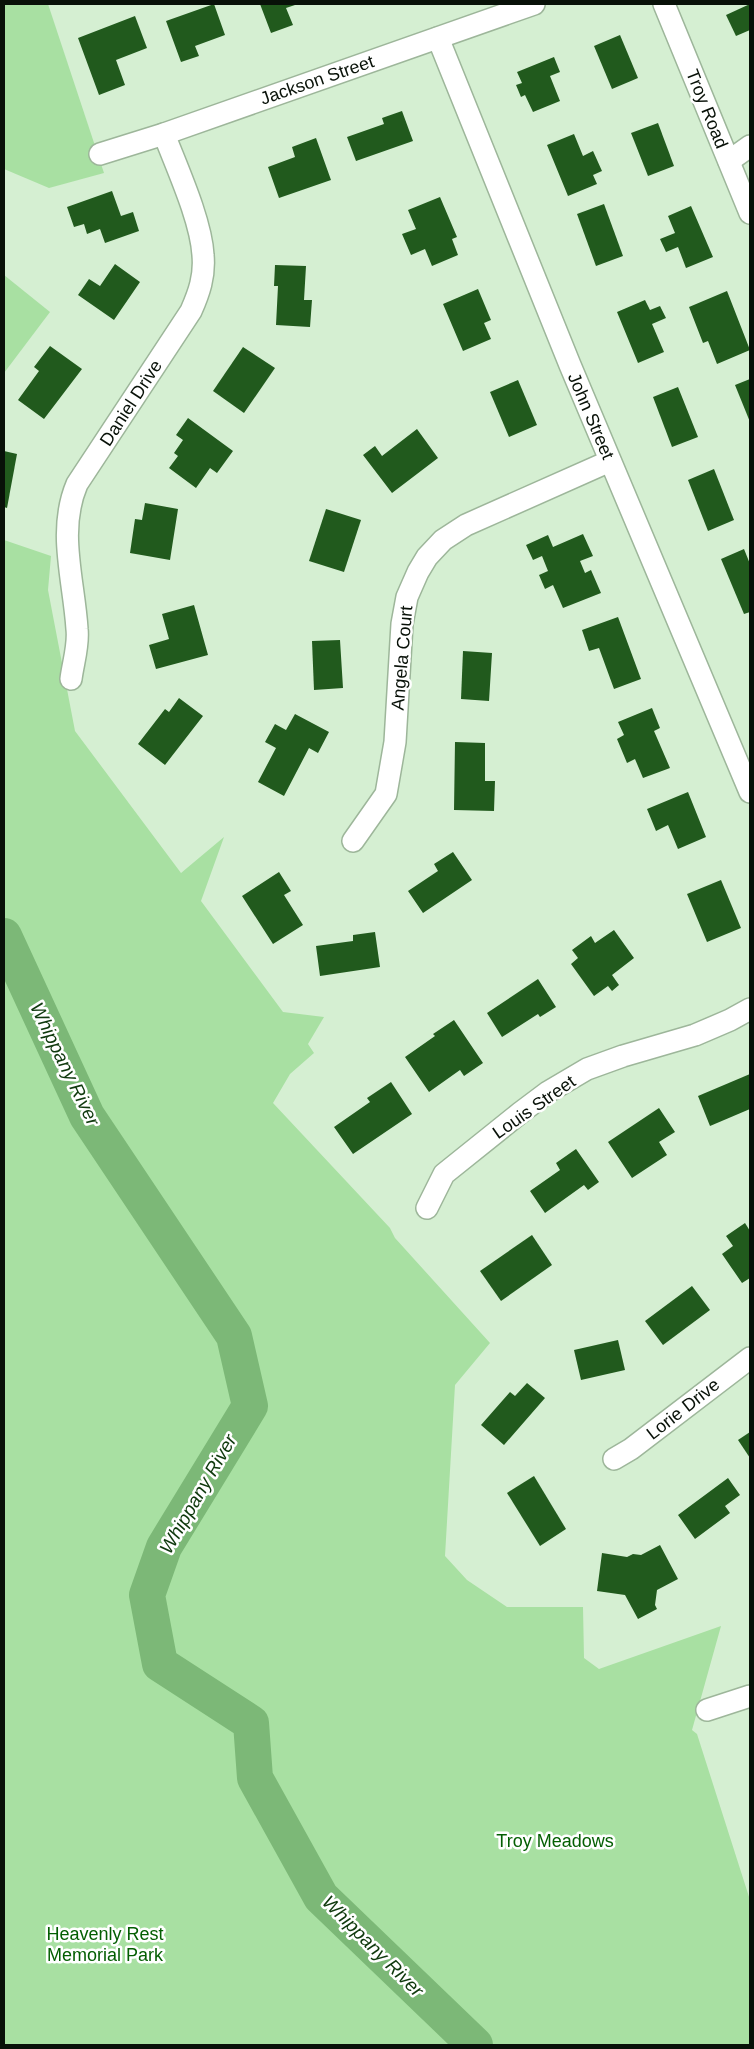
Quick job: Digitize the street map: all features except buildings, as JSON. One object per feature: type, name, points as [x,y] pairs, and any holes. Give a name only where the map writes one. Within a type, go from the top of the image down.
[{"type":"street","name":"Jackson Street","points":[[100,154],[164,134],[534,4]]},
{"type":"street","name":"Troy Road","points":[[664,4],[750,213]]},
{"type":"street","name":"John Street","points":[[438,38],[610,461],[750,792]]},
{"type":"street","name":"Daniel Drive","points":[[71,679],[78,632],[69,564],[66,523],[72,496],[77,484],[191,311],[202,283],[202,242],[188,197],[164,134]]},
{"type":"street","points":[[728,161],[750,146]]},
{"type":"street","name":"Angela Court","points":[[353,841],[386,794],[395,742],[402,624],[407,597],[427,557],[443,540],[466,525],[610,461]]},
{"type":"street","name":"Louis Street","points":[[426,1208],[444,1174],[548,1092],[588,1069],[623,1056],[694,1035],[730,1020],[750,1008]]},
{"type":"street","name":"Lorie Drive","points":[[614,1459],[631,1449],[750,1358]]},
{"type":"street","points":[[708,1710],[750,1696]]},
{"type":"green space","points":[[4,4],[48,4],[104,173],[49,188],[4,169]]},
{"type":"green space","points":[[4,275],[50,312],[4,373]]},
{"type":"green space","points":[[4,540],[51,556],[48,590],[75,731],[181,873],[224,837],[201,901],[283,1012],[324,1017],[308,1044],[314,1053],[290,1074],[273,1103],[390,1228],[395,1238],[490,1343],[455,1385],[445,1556],[467,1580],[507,1607],[583,1607],[584,1658],[599,1669],[721,1626],[692,1730],[697,1734],[750,1900],[750,2045],[4,2045]]},
{"type":"waterway","name":"Whippany River","points":[[4,936],[87,1116],[234,1336],[250,1406],[164,1547],[147,1595],[160,1664],[251,1723],[255,1778],[321,1897],[475,2045]]},
{"type":"park label","name":"Troy Meadows","points":[[555,1841]]},
{"type":"park label","name":"Heavenly Rest Memorial Park","points":[[105,1944]]}]
